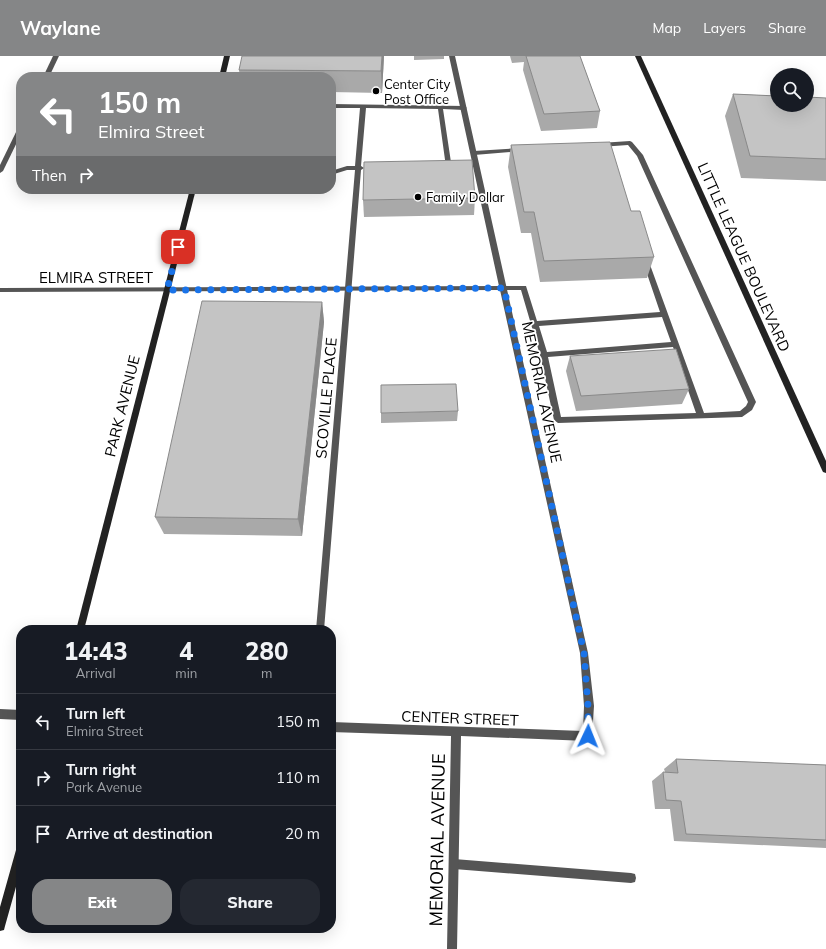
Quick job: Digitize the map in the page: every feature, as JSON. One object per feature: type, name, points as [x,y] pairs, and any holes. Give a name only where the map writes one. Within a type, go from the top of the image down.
[{"type":"street","points":[[48,72],[56,56]]},
{"type":"street","points":[[223,72],[227,56]]},
{"type":"street","name":"MEMORIAL AVENUE","points":[[452,56],[584,653],[588,706],[588,736]]},
{"type":"street","name":"LITTLE LEAGUE BOULEVARD","points":[[638,56],[826,470]]},
{"type":"street","points":[[336,106],[464,108]]},
{"type":"street","name":"SCOVILLE PLACE","points":[[320,625],[348,290],[362,168],[362,107]]},
{"type":"street","points":[[440,107],[449,169],[441,168]]},
{"type":"street","points":[[0,171],[16,138]]},
{"type":"street","points":[[594,146],[630,143],[640,156],[752,402],[749,408],[742,414],[558,420],[544,355],[535,324],[665,314]]},
{"type":"street","points":[[602,145],[604,152]]},
{"type":"street","points":[[474,153],[530,150]]},
{"type":"street","points":[[336,171],[347,168],[362,168]]},
{"type":"street","name":"PARK AVENUE","points":[[81,625],[192,194]]},
{"type":"street","points":[[643,256],[701,416]]},
{"type":"street","name":"ELMIRA STREET","points":[[0,290],[348,290],[524,288],[535,324]]},
{"type":"street","points":[[544,355],[676,344]]},
{"type":"street","points":[[0,714],[16,715]]},
{"type":"street","name":"CENTER STREET","points":[[336,727],[588,736]]},
{"type":"street","name":"MEMORIAL AVENUE","points":[[452,949],[456,732]]},
{"type":"street","points":[[454,864],[631,878]]},
{"type":"street","points":[[0,926],[16,868]]},
{"type":"building","points":[[242,56],[382,56],[381,71],[239,70]]},
{"type":"building","points":[[526,56],[580,56],[600,111],[544,114]]},
{"type":"building","points":[[733,94],[770,96],[770,112],[814,112],[814,97],[826,98],[826,159],[750,156]]},
{"type":"building","points":[[610,142],[631,211],[640,211],[654,257],[544,261],[534,212],[524,212],[511,145]]},
{"type":"building","points":[[472,160],[475,198],[363,200],[364,162]]},
{"type":"building","points":[[202,301],[322,302],[298,519],[155,517]]},
{"type":"building","points":[[676,349],[689,389],[581,396],[570,356]]},
{"type":"building","points":[[456,384],[458,411],[381,413],[381,385]]},
{"type":"building","points":[[676,759],[826,765],[826,840],[686,834],[681,801],[666,800],[663,772],[678,773]]},
{"type":"place","name":"Center City Post Office","points":[[376,91]]},
{"type":"place","name":"Family Dollar","points":[[418,197]]},
{"type":"route","points":[[178,247],[167,290],[504,288],[584,653],[588,706],[588,736]]}]
